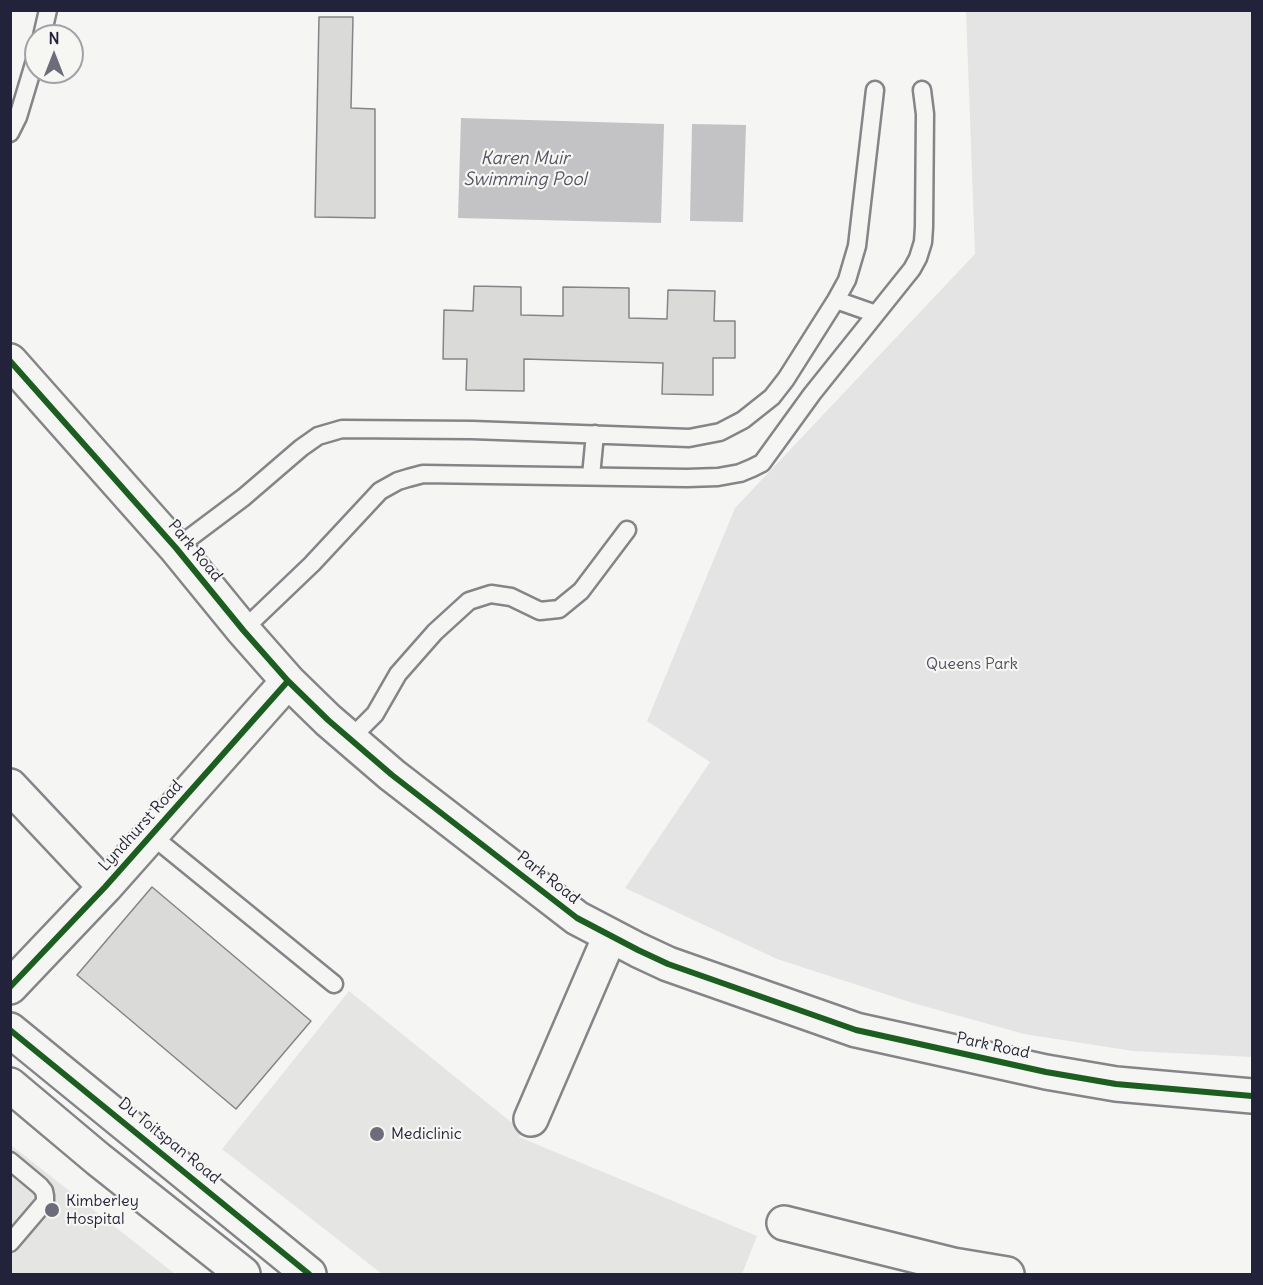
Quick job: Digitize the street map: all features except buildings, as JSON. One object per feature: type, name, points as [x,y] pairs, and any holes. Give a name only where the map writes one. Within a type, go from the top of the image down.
[{"type":"street","name":"Park Road","points":[[10,361],[176,548],[288,681],[328,720],[392,775],[577,918],[668,964],[856,1030],[1046,1072],[1116,1084],[1252,1096]]},
{"type":"street","name":"Lyndhurst Road","points":[[10,987],[105,887],[288,681]]},
{"type":"street","points":[[10,786],[105,887]]},
{"type":"street","points":[[531,1119],[610,936]]},
{"type":"street","name":"Du Toitspan Road","points":[[10,1030],[309,1275]]},
{"type":"street","points":[[10,1085],[243,1275]]},
{"type":"street","points":[[783,1223],[953,1265],[1007,1275]]},
{"type":"lane","points":[[10,133],[18,117],[28,84]]},
{"type":"lane","points":[[176,548],[244,497],[301,448],[318,436],[342,429],[472,430],[689,438],[720,432],[743,420],[772,397],[786,380],[847,280],[857,246],[875,90]]},
{"type":"lane","points":[[243,630],[312,564],[380,491],[399,481],[423,474],[718,477],[740,473],[762,463],[812,394],[912,269],[923,242],[925,114],[922,90]]},
{"type":"lane","points":[[836,300],[876,314]]},
{"type":"lane","points":[[591,476],[595,434]]},
{"type":"lane","points":[[350,739],[375,714],[398,674],[435,632],[469,601],[490,594],[511,597],[540,611],[559,609],[581,591],[627,530]]},
{"type":"lane","points":[[151,835],[334,984]]},
{"type":"lane","points":[[10,1161],[40,1186],[44,1191],[45,1202],[10,1243]]},
{"type":"shaded area","name":"Mediclinic","points":[[349,991],[522,1131],[519,1137],[757,1236],[742,1274],[382,1274],[222,1149]]},
{"type":"shaded area","name":"Kimberley Hospital","points":[[11,1145],[175,1274],[11,1274]]},
{"type":"green space","name":"Queens Park","points":[[966,11],[1252,11],[1252,1057],[1133,1051],[1024,1034],[913,1003],[777,959],[625,888],[710,762],[647,721],[735,508],[975,254]]},
{"type":"water","name":"Karen Muir Swimming Pool","points":[[461,118],[664,124],[661,223],[458,218]]},
{"type":"water","points":[[692,124],[746,125],[743,222],[690,221]]},
{"type":"cycle path","points":[[10,361],[176,548],[288,681],[328,720],[392,775],[577,918],[668,964],[856,1030],[1046,1072],[1116,1084],[1252,1096]]},
{"type":"cycle path","points":[[10,987],[105,887],[288,681]]},
{"type":"cycle path","points":[[10,1030],[309,1274]]},
{"type":"place","name":"Mediclinic","points":[[377,1134]]},
{"type":"place","name":"Kimberley Hospital","points":[[52,1210]]}]
